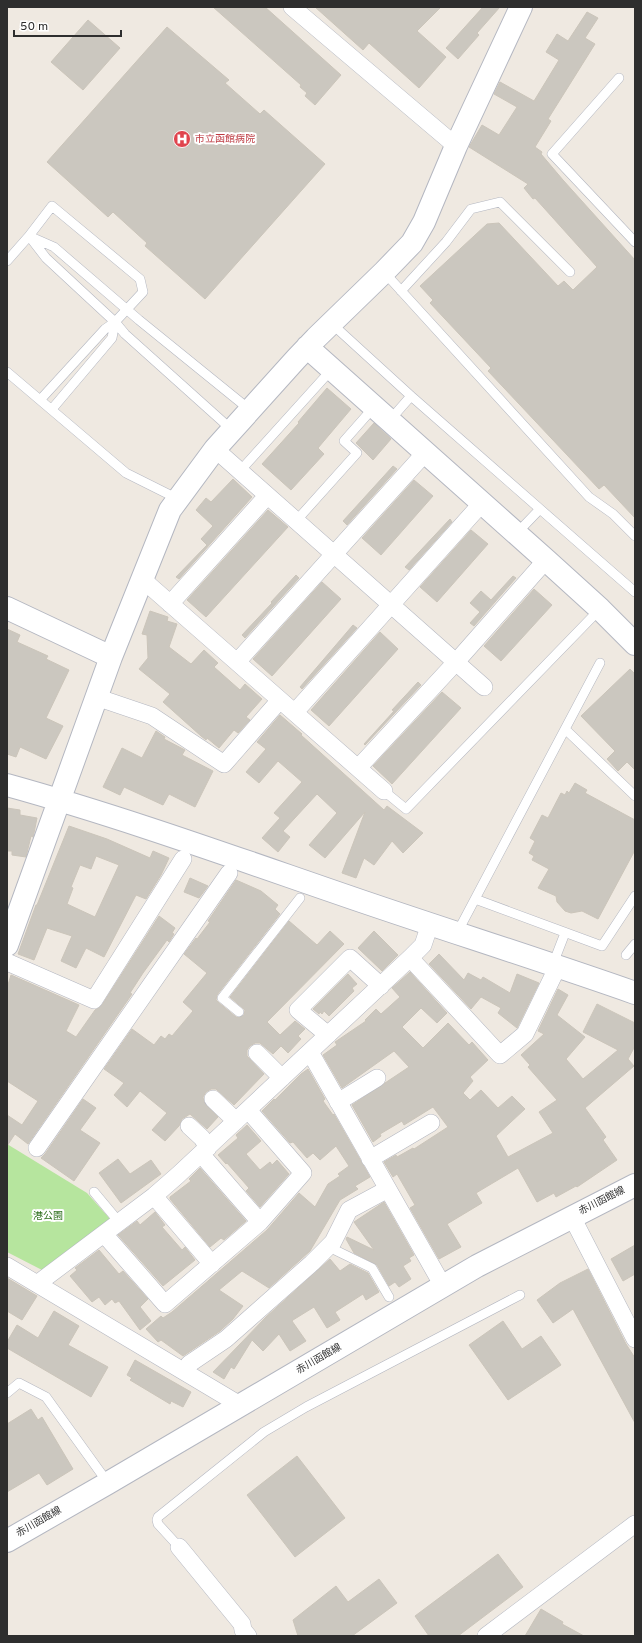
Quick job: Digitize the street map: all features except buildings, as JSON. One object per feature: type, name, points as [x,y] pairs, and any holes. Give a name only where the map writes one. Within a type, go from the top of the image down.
[{"type":"street","points":[[292,7],[456,146]]},
{"type":"street","points":[[7,945],[60,801],[96,697],[170,510],[215,449],[307,347],[412,243],[424,222],[456,146],[521,7]]},
{"type":"street","points":[[307,347],[546,560],[600,609],[635,644]]},
{"type":"street","points":[[215,449],[484,688]]},
{"type":"street","points":[[237,662],[425,453]]},
{"type":"street","points":[[170,604],[267,496]]},
{"type":"street","points":[[294,712],[482,503]]},
{"type":"street","points":[[358,768],[456,662],[546,560]]},
{"type":"street","points":[[142,579],[384,791]]},
{"type":"street","points":[[7,608],[111,657]]},
{"type":"street","points":[[96,697],[152,716],[224,764],[280,700]]},
{"type":"street","points":[[7,785],[94,811],[635,993]]},
{"type":"street","points":[[7,962],[94,1000],[183,859]]},
{"type":"street","points":[[37,1148],[229,873]]},
{"type":"street","points":[[37,1284],[154,1196],[205,1151],[423,945],[430,924]]},
{"type":"street","points":[[328,1035],[298,1010],[350,958],[381,986]]},
{"type":"street","points":[[410,958],[500,1055],[525,1034],[555,965]]},
{"type":"street","points":[[310,1052],[443,1286]]},
{"type":"street","points":[[258,1053],[282,1078]]},
{"type":"street","points":[[338,1102],[377,1078]]},
{"type":"street","points":[[104,1234],[166,1304],[260,1222],[303,1173],[242,1115],[214,1099]]},
{"type":"street","points":[[370,1159],[431,1123]]},
{"type":"street","points":[[189,1126],[202,1138],[205,1151],[260,1222]]},
{"type":"street","name":"赤川函館線","points":[[7,1541],[477,1266],[635,1185]]},
{"type":"street","points":[[189,1364],[226,1340],[285,1288],[330,1245],[333,1242],[349,1210],[388,1189]]},
{"type":"street","points":[[154,1196],[212,1264]]},
{"type":"street","points":[[572,1217],[635,1339]]},
{"type":"street","points":[[7,1266],[240,1405]]},
{"type":"street","points":[[486,1636],[635,1524]]},
{"type":"street","points":[[179,1547],[242,1624],[243,1630],[248,1636]]},
{"type":"street","points":[[503,1636],[518,1612]]},
{"type":"lane","points":[[619,78],[552,154],[635,242]]},
{"type":"lane","points":[[400,291],[446,242],[471,209],[500,202],[570,272]]},
{"type":"lane","points":[[7,261],[52,206],[140,279],[143,292],[126,308],[115,322],[105,329],[40,400]]},
{"type":"lane","points":[[28,236],[54,246],[126,308],[250,410]]},
{"type":"lane","points":[[28,236],[46,258],[115,322],[125,334],[232,430]]},
{"type":"lane","points":[[384,272],[589,497],[613,514],[635,536]]},
{"type":"lane","points":[[52,409],[112,338],[115,322]]},
{"type":"lane","points":[[331,323],[411,396],[635,592]]},
{"type":"lane","points":[[240,471],[332,369]]},
{"type":"lane","points":[[7,372],[126,473],[178,499]]},
{"type":"lane","points":[[296,521],[356,453],[344,441],[382,414],[411,396]]},
{"type":"lane","points":[[516,534],[540,509]]},
{"type":"lane","points":[[384,791],[406,809],[600,609]]},
{"type":"lane","points":[[457,933],[600,663]]},
{"type":"lane","points":[[565,729],[635,796]]},
{"type":"lane","points":[[475,899],[602,946],[635,896]]},
{"type":"lane","points":[[239,1012],[222,998],[300,898]]},
{"type":"lane","points":[[555,965],[564,933]]},
{"type":"lane","points":[[626,955],[635,944]]},
{"type":"lane","points":[[94,1192],[119,1222]]},
{"type":"lane","points":[[330,1245],[337,1251],[372,1268],[389,1298]]},
{"type":"lane","points":[[179,1547],[158,1524],[158,1518],[264,1432],[306,1407],[520,1296]]},
{"type":"lane","points":[[7,1392],[19,1383],[46,1397],[108,1483]]},
{"type":"green space","name":"港公園","points":[[7,1144],[87,1193],[111,1220],[42,1270],[7,1252]]},
{"type":"place","name":"市立函館病院","points":[[182,139]]}]
